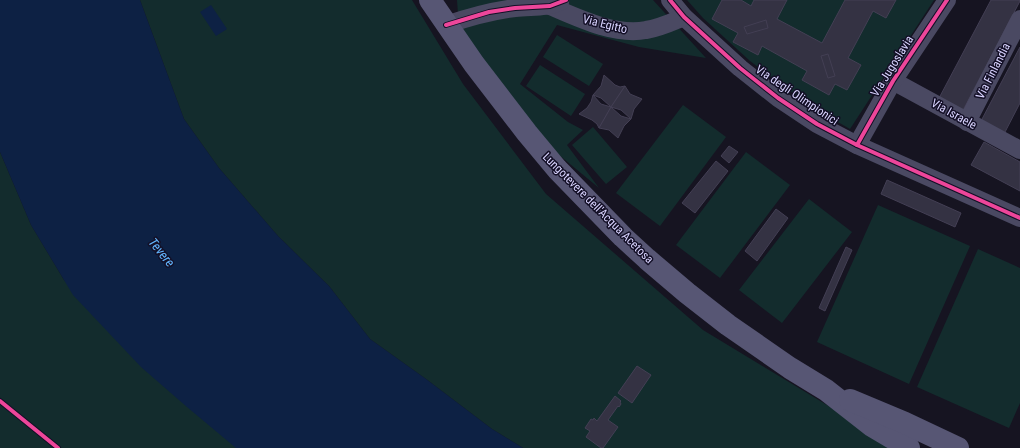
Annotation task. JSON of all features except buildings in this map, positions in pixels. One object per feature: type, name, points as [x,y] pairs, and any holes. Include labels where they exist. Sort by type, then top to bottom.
[{"type":"main road","name":"Lungotevere dell'Acqua Acetosa","points":[[430,0],[446,25],[503,103],[557,169],[623,237],[687,293],[728,325],[783,363],[826,390],[872,426],[909,448]]},
{"type":"main road","name":"Lungotevere dell'Acqua Acetosa","points":[[826,390],[912,426],[958,448]]},
{"type":"street","name":"Via degli Olimpionici","points":[[670,0],[684,17],[740,68],[764,88],[817,124],[857,144],[1020,218]]},
{"type":"street","name":"Via Jugoslavia","points":[[857,144],[893,80],[947,0]]},
{"type":"street","name":"Via Egitto","points":[[446,25],[489,12],[558,3],[600,26],[635,31],[645,31],[684,17]]},
{"type":"street","name":"Via Finlandia","points":[[967,122],[1020,19]]},
{"type":"street","name":"Via Israele","points":[[893,80],[967,122],[1018,145]]},
{"type":"green space","points":[[140,0],[412,0],[463,84],[546,194],[703,330],[898,448],[523,448],[492,429],[370,339],[329,286],[278,236],[219,168],[184,119]]},
{"type":"green space","points":[[457,0],[653,0],[706,58],[639,47],[557,25],[520,84],[568,122],[583,130],[567,145],[599,188],[553,150],[459,29]]},
{"type":"green space","points":[[687,0],[934,0],[850,129],[810,106],[750,61],[703,18]]},
{"type":"green space","points":[[557,35],[603,64],[589,86],[543,57]]},
{"type":"green space","points":[[540,65],[585,94],[571,116],[526,86]]},
{"type":"green space","points":[[683,105],[726,137],[660,226],[616,193]]},
{"type":"green space","points":[[593,127],[627,167],[606,184],[572,145]]},
{"type":"green space","points":[[0,152],[31,225],[64,280],[243,448],[0,448]]},
{"type":"green space","points":[[746,152],[790,185],[720,278],[676,245]]},
{"type":"green space","points":[[809,199],[852,232],[782,323],[739,290]]},
{"type":"green space","points":[[878,205],[970,246],[909,384],[817,342]]},
{"type":"green space","points":[[978,249],[1020,268],[1020,403],[1009,428],[917,387]]},
{"type":"water","name":"Tevere","points":[[0,0],[140,0],[184,119],[219,168],[278,236],[329,286],[370,339],[492,429],[523,448],[236,448],[187,407],[141,367],[73,295],[31,225],[0,152]]},
{"type":"water","points":[[211,5],[227,29],[216,36],[200,12]]},
{"type":"cycle path","points":[[446,25],[489,12],[515,8],[550,6],[566,0]]},
{"type":"cycle path","points":[[670,0],[684,17],[740,68],[778,98],[817,124],[857,145],[1020,218]]},
{"type":"cycle path","points":[[857,145],[893,81],[947,0]]},
{"type":"cycle path","points":[[0,401],[58,448]]}]
